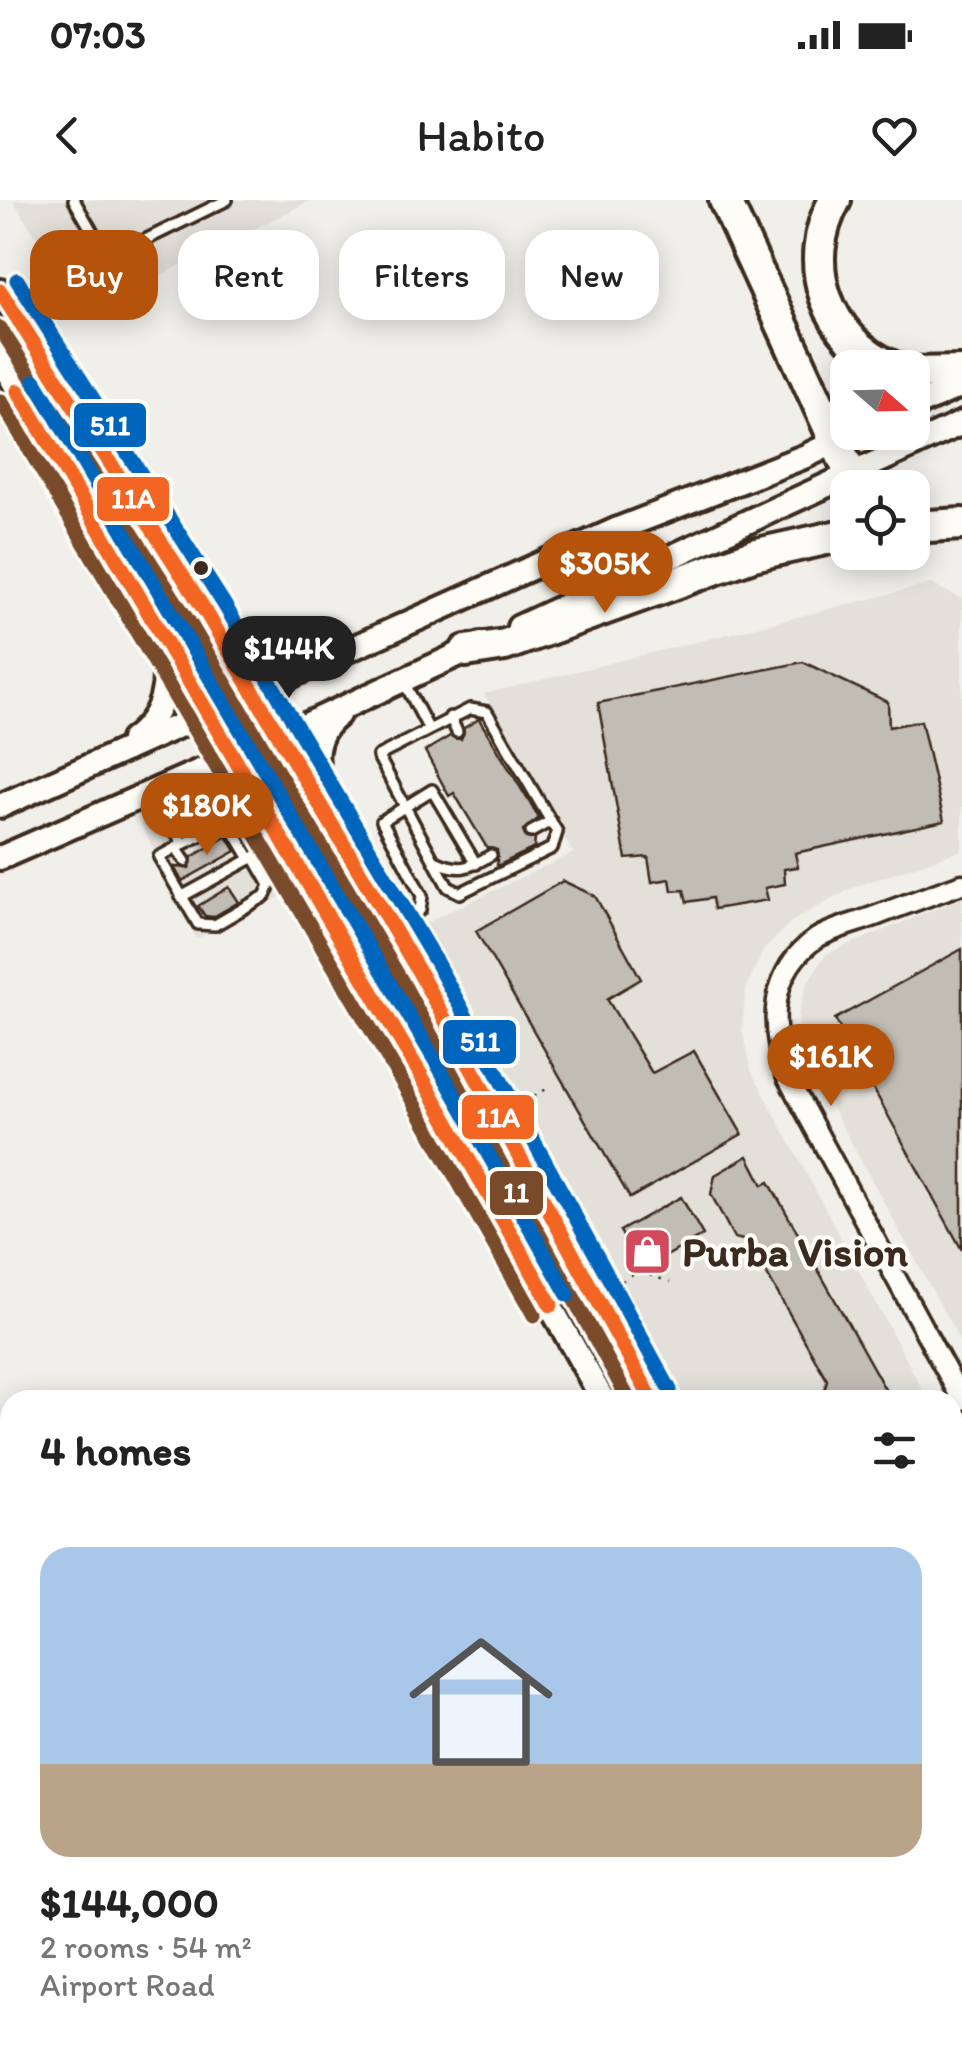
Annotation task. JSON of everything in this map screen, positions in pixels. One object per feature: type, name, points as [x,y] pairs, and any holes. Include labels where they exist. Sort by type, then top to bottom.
[{"type":"highway","points":[[725,200],[830,406]]},
{"type":"highway","points":[[835,200],[819,240],[819,274],[826,301],[851,340],[864,350]]},
{"type":"highway","points":[[930,373],[962,372]]},
{"type":"highway","points":[[930,526],[962,524]]},
{"type":"highway","points":[[466,651],[505,645],[753,556],[830,538]]},
{"type":"main road","points":[[0,291],[8,321],[42,353],[207,614],[393,928],[647,1390]]},
{"type":"main road","points":[[0,359],[492,1199],[597,1390]]},
{"type":"main road","points":[[930,399],[962,385]]},
{"type":"main road","points":[[857,470],[962,423]]},
{"type":"main road","points":[[0,806],[618,528],[830,443]]},
{"type":"main road","points":[[0,858],[366,698],[830,482]]},
{"type":"main road","points":[[207,614],[236,642],[277,658],[310,654],[376,624],[402,625]]},
{"type":"main road","points":[[106,758],[145,730],[157,713],[166,689],[167,671],[157,627]]},
{"type":"main road","points":[[338,835],[338,813],[319,779],[316,752],[327,724],[366,698]]},
{"type":"main road","points":[[120,807],[147,808],[191,789],[217,790],[242,799],[279,834]]},
{"type":"street","points":[[957,1390],[787,1076],[777,1050],[774,1017],[782,984],[796,957],[820,937],[962,884]]},
{"type":"lane","points":[[74,200],[91,230]]},
{"type":"lane","points":[[158,233],[227,200]]},
{"type":"lane","points":[[8,321],[30,300]]},
{"type":"lane","points":[[403,680],[428,728]]},
{"type":"lane","points":[[470,709],[488,712],[558,832],[552,848],[460,894],[448,888],[378,756],[450,717],[470,709]]},
{"type":"lane","points":[[450,717],[457,732]]},
{"type":"lane","points":[[393,928],[420,910],[422,896],[382,821],[432,790],[476,864]]},
{"type":"lane","points":[[158,803],[185,861]]},
{"type":"lane","points":[[532,832],[551,821]]},
{"type":"lane","points":[[222,825],[233,830],[267,878],[269,891],[215,925],[198,924],[158,857],[194,838],[222,825]]},
{"type":"lane","points":[[209,831],[216,843]]},
{"type":"lane","points":[[181,897],[252,858],[279,834]]},
{"type":"lane","points":[[194,838],[202,851]]},
{"type":"lane","points":[[435,861],[465,870],[490,855]]},
{"type":"lane","points":[[226,856],[234,868]]},
{"type":"lane","points":[[211,865],[218,876]]},
{"type":"lane","points":[[194,874],[202,885]]},
{"type":"path","points":[[510,1111],[550,1088]]},
{"type":"path","points":[[612,1288],[637,1272],[670,1282]]},
{"type":"shaded area","points":[[13,200],[312,200],[252,230],[178,230],[178,267],[158,277],[158,230],[31,230]]},
{"type":"shaded area","points":[[931,584],[962,599],[962,850],[854,887],[792,921],[763,951],[746,988],[742,1029],[751,1070],[923,1390],[666,1390],[613,1284],[554,1192],[417,927],[573,853],[484,694]]},
{"type":"shaded area","points":[[211,803],[226,806],[242,818],[288,893],[196,939],[141,823],[175,807]]},
{"type":"shaded area","points":[[962,898],[962,1345],[801,1051],[798,1016],[807,983],[826,954]]},
{"type":"building","points":[[803,662],[888,702],[889,727],[921,721],[944,821],[795,853],[798,867],[784,869],[785,884],[765,888],[768,900],[714,909],[712,898],[687,902],[684,890],[672,891],[670,879],[652,882],[648,857],[626,859],[598,703]]},
{"type":"building","points":[[479,719],[539,818],[523,831],[526,838],[535,839],[534,848],[497,866],[497,850],[487,848],[454,793],[449,796],[425,751],[450,736],[461,739],[464,728]]},
{"type":"building","points":[[227,836],[236,851],[182,881],[174,867],[189,868],[192,857]]},
{"type":"building","points":[[563,881],[595,896],[641,979],[607,999],[652,1073],[694,1051],[742,1134],[630,1198],[476,931]]},
{"type":"building","points":[[229,887],[239,902],[213,917],[205,916],[198,906]]},
{"type":"building","points":[[962,949],[962,1250],[835,1019]]},
{"type":"building","points":[[748,1156],[763,1185],[769,1182],[885,1390],[824,1390],[827,1380],[748,1241],[734,1238],[711,1194],[715,1175]]},
{"type":"building","points":[[681,1197],[703,1235],[642,1270],[620,1231]]},
{"type":"transit line","name":"511","points":[[17,280],[224,604],[436,962],[670,1390]]},
{"type":"transit line","name":"11A","points":[[0,291],[207,614],[419,972],[647,1390]]},
{"type":"transit line","name":"11","points":[[0,328],[190,624],[402,982],[624,1390]]},
{"type":"transit line","name":"511","points":[[35,381],[439,1067],[568,1295]]},
{"type":"transit line","name":"11A","points":[[18,391],[422,1077],[551,1305]]},
{"type":"transit line","name":"11","points":[[1,401],[405,1087],[534,1315]]},
{"type":"place","name":"Purba Vision","points":[[647,1251]]}]
